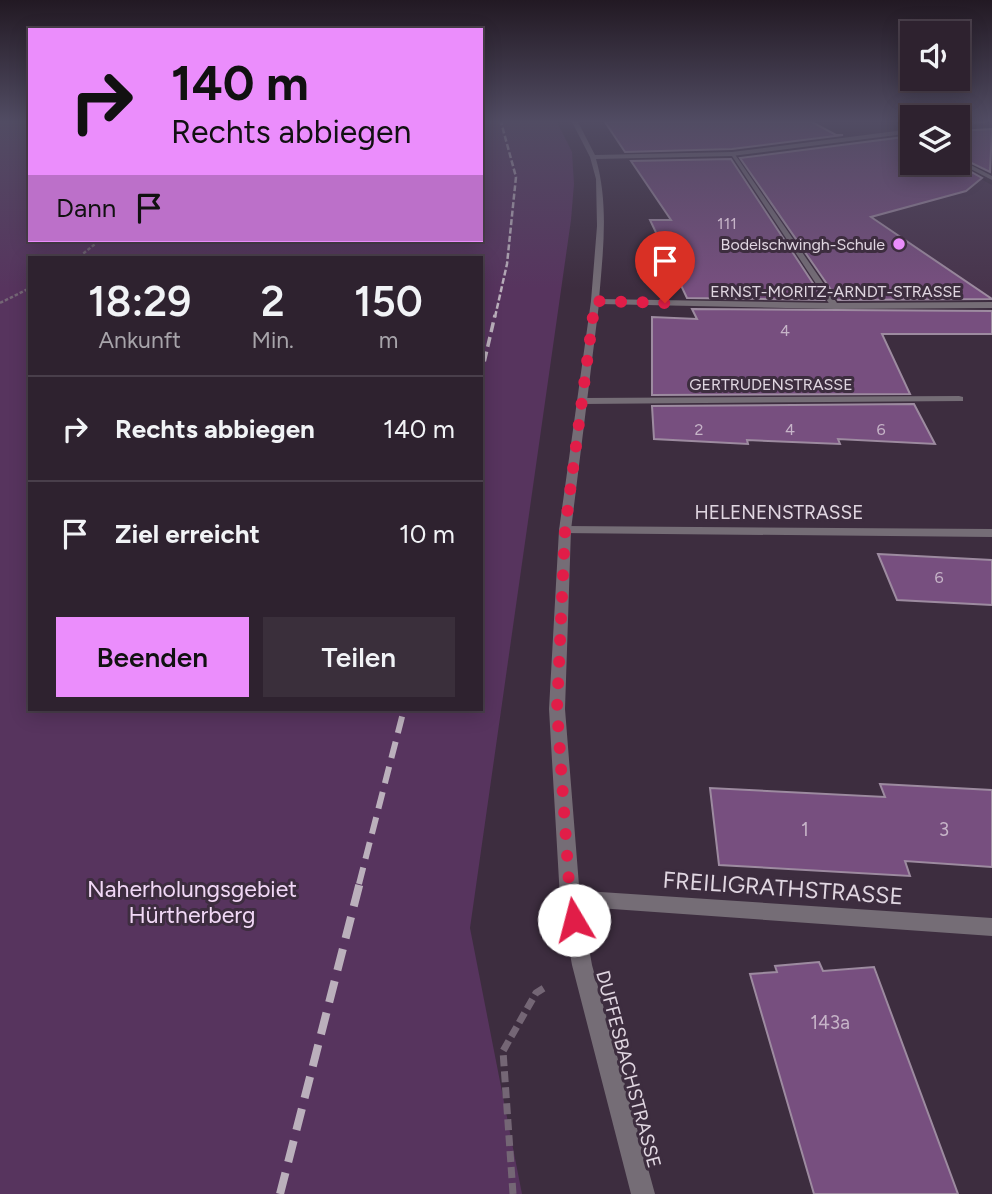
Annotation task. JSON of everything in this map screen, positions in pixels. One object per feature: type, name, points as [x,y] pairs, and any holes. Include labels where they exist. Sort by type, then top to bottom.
[{"type":"street","name":"DUFFESBACHSTRASSE","points":[[599,178],[601,226],[595,301],[565,530],[557,709],[570,898],[582,965],[643,1194]]},
{"type":"street","points":[[748,178],[835,306]]},
{"type":"street","name":"ERNST-MORITZ-ARNDT-STRASSE","points":[[595,301],[835,306],[992,305]]},
{"type":"street","name":"GERTRUDENSTRASSE","points":[[582,401],[959,399]]},
{"type":"street","name":"HELENENSTRASSE","points":[[565,530],[992,533]]},
{"type":"street","name":"FREILIGRATHSTRASSE","points":[[570,898],[992,928]]},
{"type":"path","points":[[80,256],[98,242]]},
{"type":"path","points":[[0,303],[28,289]]},
{"type":"path","points":[[513,1194],[503,1051],[536,993],[582,965]]},
{"type":"shaded area","name":"Bodelschwingh-Schule","points":[[826,178],[978,178],[992,185],[992,300],[845,301],[766,188]]},
{"type":"green space","name":"Naherholungsgebiet Hürtherberg","points":[[0,178],[28,178],[28,242],[483,242],[483,178],[574,178],[571,220],[470,928],[522,1194],[0,1194]]},
{"type":"building","points":[[642,178],[743,178],[824,300],[687,298],[650,220],[671,220]]},
{"type":"building","points":[[754,178],[981,178],[966,191],[871,217],[992,299],[838,300]]},
{"type":"building","points":[[692,309],[992,311],[992,334],[882,334],[910,394],[652,395],[652,317],[697,319]]},
{"type":"building","points":[[914,404],[935,444],[838,439],[840,444],[747,440],[748,444],[654,439],[652,406]]},
{"type":"building","points":[[878,554],[992,560],[992,605],[897,600]]},
{"type":"building","points":[[880,784],[992,790],[992,867],[905,861],[910,876],[719,865],[710,788],[885,797]]},
{"type":"building","points":[[819,962],[823,971],[874,967],[958,1194],[814,1194],[750,974],[777,972],[775,966]]},
{"type":"railway","points":[[495,317],[507,264],[516,178]]},
{"type":"railway","points":[[483,367],[495,315]]},
{"type":"railway","points":[[359,884],[403,711]]},
{"type":"railway","points":[[280,1194],[360,882]]},
{"type":"place","name":"Bodelschwingh-Schule","points":[[899,244]]},
{"type":"route","points":[[574,920],[570,898],[557,709],[565,530],[595,301],[665,303]]}]
